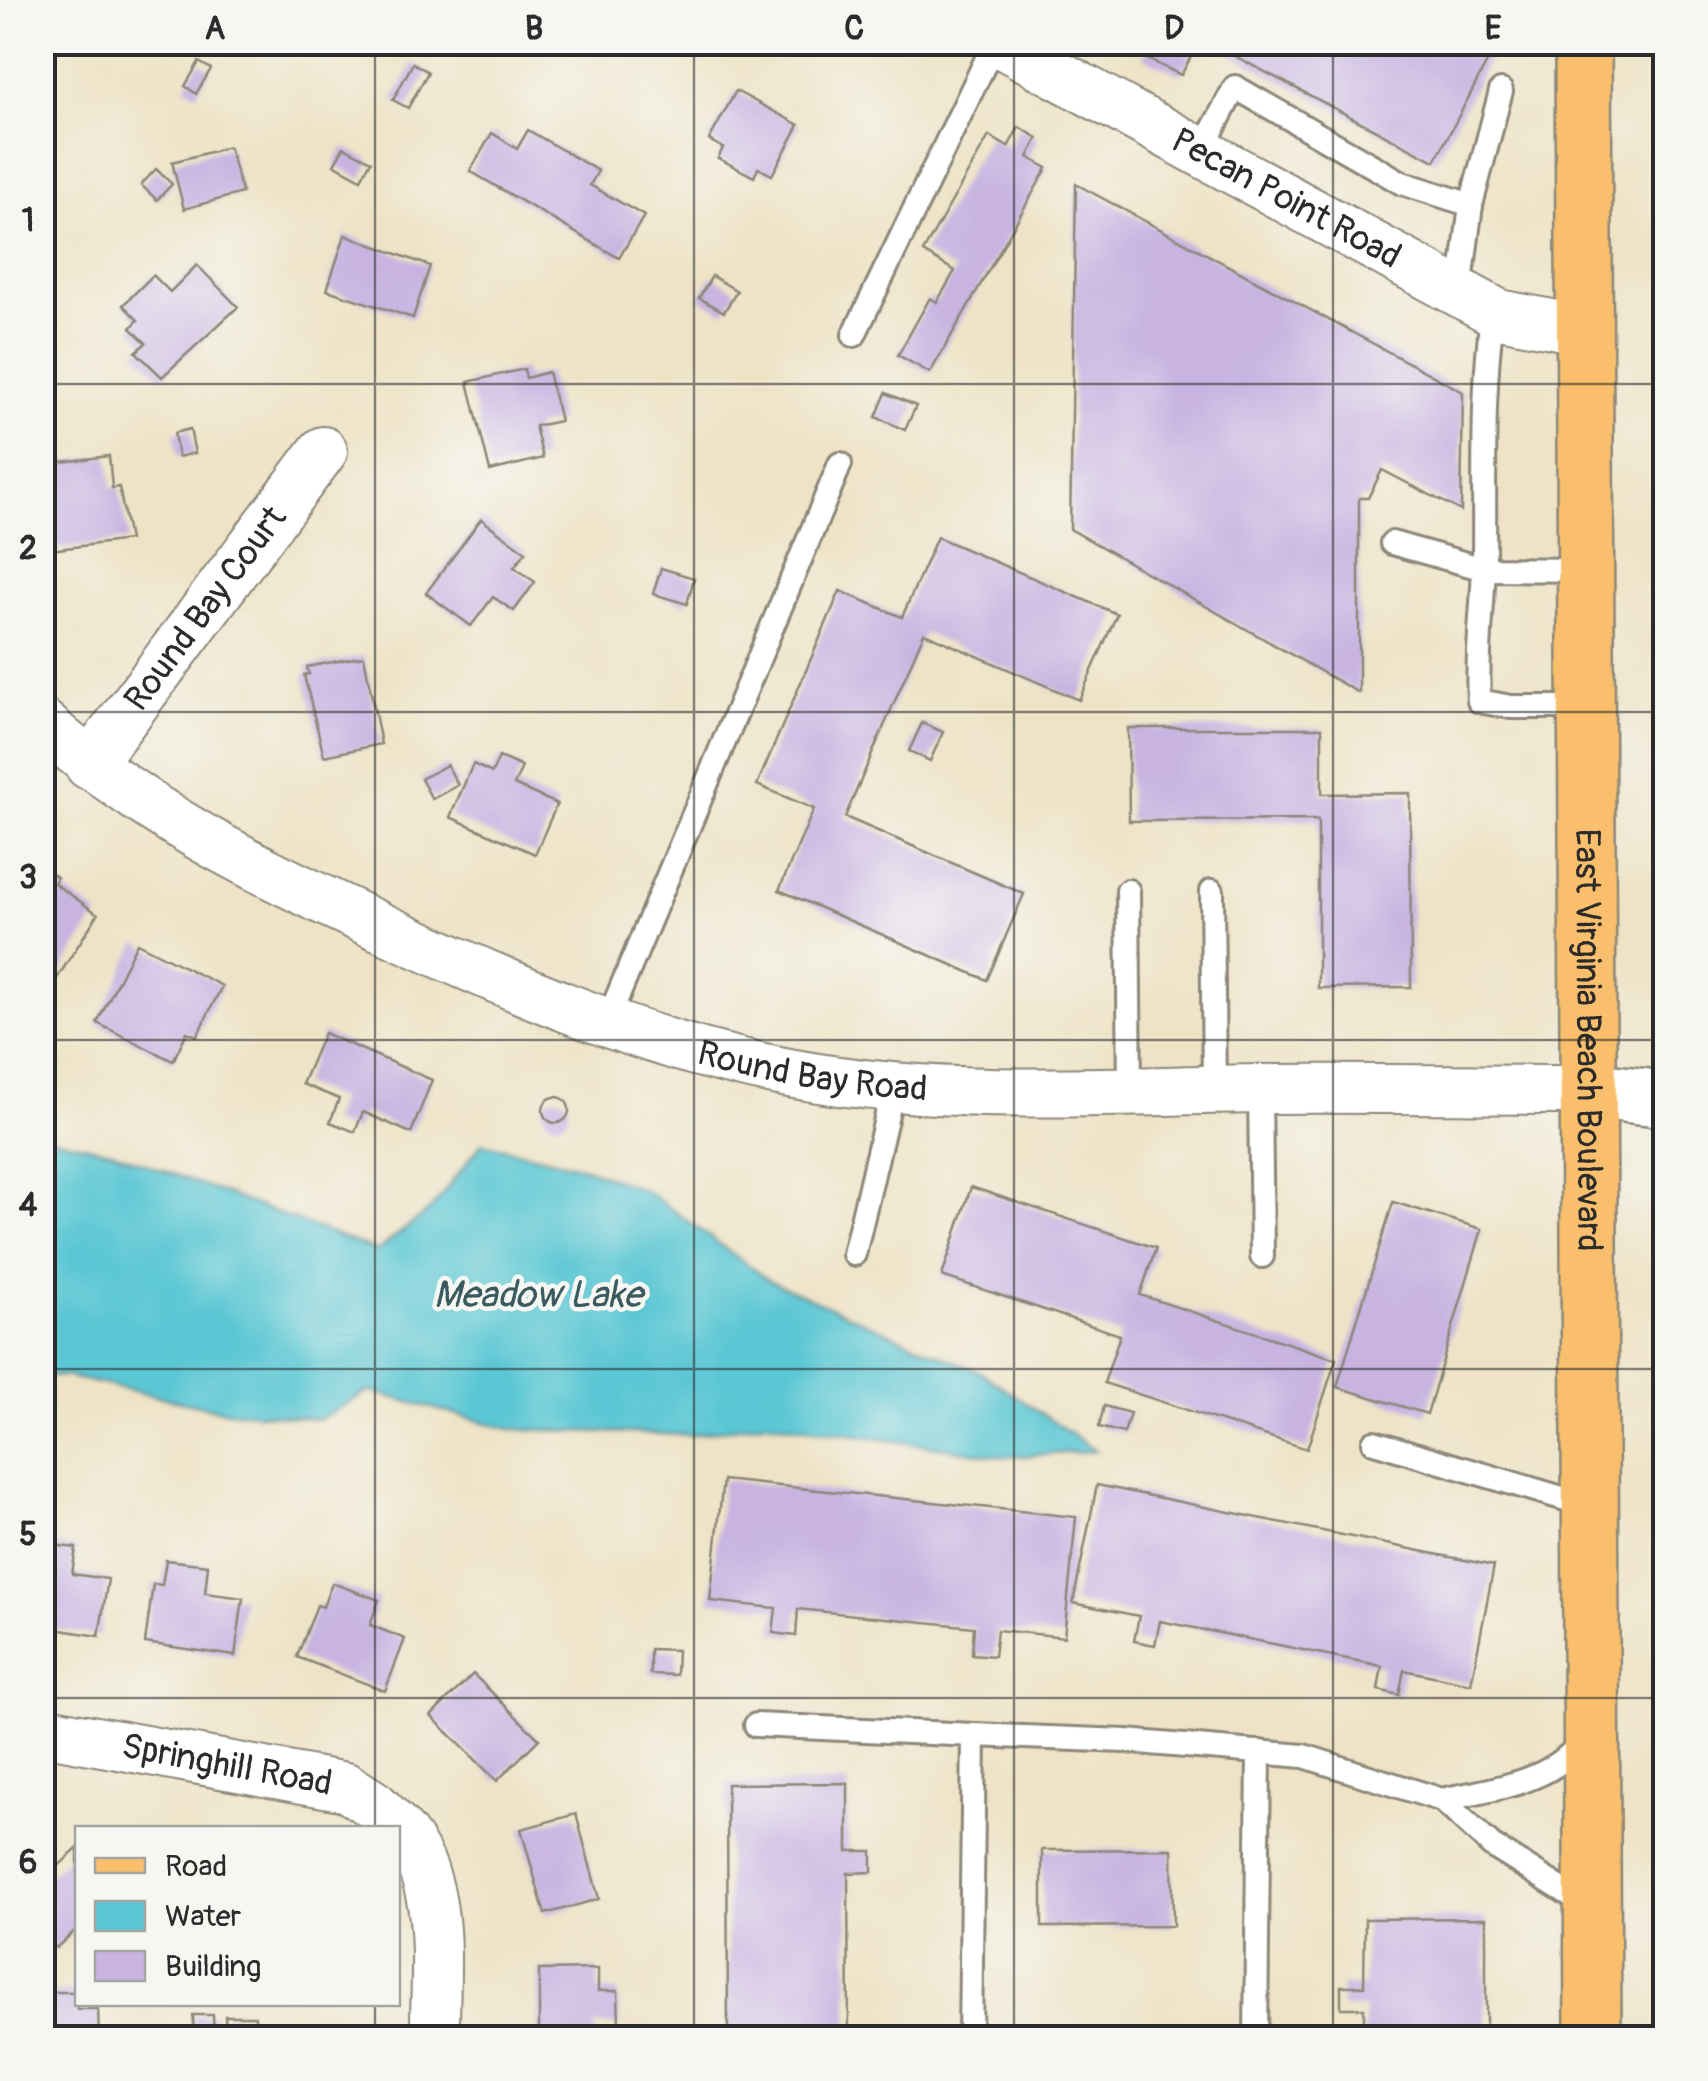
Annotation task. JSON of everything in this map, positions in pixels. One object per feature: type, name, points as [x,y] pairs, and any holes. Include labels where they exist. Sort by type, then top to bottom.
[{"type":"main road","name":"East Virginia Beach Boulevard","points":[[1583,42],[1593,2038]]},
{"type":"street","name":"Pecan Point Road","points":[[997,42],[1477,301],[1524,321],[1584,330]]},
{"type":"street","name":"Round Bay Court","points":[[89,765],[324,452]]},
{"type":"street","name":"Round Bay Road","points":[[42,722],[89,765],[172,824],[257,870],[462,964],[607,1022],[654,1040],[772,1070],[894,1085],[1130,1092],[1588,1090],[1666,1099]]},
{"type":"street","name":"Springhill Road","points":[[42,1731],[346,1787],[374,1805],[394,1826]]},
{"type":"street","name":"Springhill Road","points":[[400,1834],[423,1870],[433,1910],[435,2038]]},
{"type":"lane","points":[[854,336],[997,42]]},
{"type":"lane","points":[[1201,152],[1235,87],[1402,183],[1471,205]]},
{"type":"lane","points":[[1501,91],[1471,205],[1485,368],[1484,569],[1476,647],[1480,701],[1511,707],[1586,707]]},
{"type":"lane","points":[[607,1022],[840,464]]},
{"type":"lane","points":[[1392,543],[1484,569],[1586,570]]},
{"type":"lane","points":[[1212,890],[1262,1256]]},
{"type":"lane","points":[[1128,891],[1130,1092]]},
{"type":"lane","points":[[854,1254],[894,1085]]},
{"type":"lane","points":[[1374,1442],[1589,1506]]},
{"type":"lane","points":[[756,1725],[1304,1756],[1442,1800],[1492,1846],[1594,1908]]},
{"type":"lane","points":[[1442,1800],[1539,1778],[1575,1751],[1591,1729]]},
{"type":"lane","points":[[970,2038],[974,1735]]},
{"type":"lane","points":[[1256,2038],[1259,1752]]},
{"type":"water","name":"Meadow Lake","points":[[43,1136],[111,1151],[377,1251],[431,1209],[482,1143],[580,1166],[648,1192],[768,1280],[982,1373],[1096,1451],[1006,1457],[767,1422],[691,1435],[510,1429],[369,1391],[320,1419],[221,1410],[65,1376],[43,1377]]},
{"type":"building","points":[[1150,42],[1199,42],[1181,75],[1143,57]]},
{"type":"building","points":[[1208,42],[1477,42],[1493,51],[1435,161]]},
{"type":"building","points":[[199,62],[211,69],[196,94],[185,86]]},
{"type":"building","points":[[413,63],[428,72],[408,108],[393,100]]},
{"type":"building","points":[[736,91],[799,125],[772,175],[758,168],[754,177],[718,158],[723,148],[709,140]]},
{"type":"building","points":[[1019,127],[1038,138],[1028,157],[1047,168],[930,373],[898,355],[930,298],[937,302],[955,271],[923,252],[989,136],[1008,147]]},
{"type":"building","points":[[528,130],[598,171],[590,185],[644,216],[619,258],[470,171],[492,133],[517,149]]},
{"type":"building","points":[[229,147],[242,193],[184,209],[172,162]]},
{"type":"building","points":[[344,147],[371,161],[361,179],[334,164]]},
{"type":"building","points":[[156,169],[172,184],[157,200],[141,185]]},
{"type":"building","points":[[1076,184],[1463,392],[1461,511],[1382,470],[1368,498],[1359,498],[1359,693],[1070,529]]},
{"type":"building","points":[[345,235],[430,266],[413,318],[327,290]]},
{"type":"building","points":[[197,265],[238,307],[162,377],[136,352],[146,343],[131,328],[138,320],[123,305],[153,275],[170,292]]},
{"type":"building","points":[[712,276],[737,291],[724,312],[699,298]]},
{"type":"building","points":[[524,369],[526,378],[548,372],[560,421],[535,426],[543,458],[490,471],[468,382]]},
{"type":"building","points":[[886,393],[916,406],[905,430],[876,417]]},
{"type":"building","points":[[190,429],[195,453],[178,457],[174,433]]},
{"type":"building","points":[[109,456],[112,488],[119,487],[129,540],[42,551],[42,494],[49,493],[45,464]]},
{"type":"building","points":[[481,519],[526,552],[514,567],[535,582],[514,611],[493,597],[471,626],[426,593]]},
{"type":"building","points":[[937,537],[1117,614],[1079,700],[924,633],[845,817],[1024,894],[987,980],[779,890],[814,809],[757,785],[840,591],[902,617]]},
{"type":"building","points":[[661,568],[694,578],[687,604],[653,594]]},
{"type":"building","points":[[364,656],[381,744],[324,756],[304,675],[309,674],[307,667]]},
{"type":"building","points":[[922,723],[943,732],[930,761],[909,751]]},
{"type":"building","points":[[1128,728],[1322,728],[1322,794],[1410,793],[1411,987],[1318,988],[1318,820],[1129,821]]},
{"type":"building","points":[[499,757],[522,767],[514,785],[557,804],[535,854],[450,817],[473,764],[492,773]]},
{"type":"building","points":[[447,765],[458,785],[432,799],[421,779]]},
{"type":"building","points":[[45,868],[57,877],[54,883],[98,914],[49,991],[42,987]]},
{"type":"building","points":[[137,943],[222,986],[197,1036],[187,1032],[173,1061],[97,1023]]},
{"type":"building","points":[[324,1033],[432,1080],[411,1133],[363,1112],[355,1132],[330,1122],[339,1099],[302,1084]]},
{"type":"building","points":[[556,1097],[565,1101],[569,1110],[565,1119],[556,1123],[547,1119],[543,1110],[547,1101]]},
{"type":"building","points":[[971,1187],[1156,1248],[1140,1295],[1336,1359],[1307,1449],[1104,1383],[1120,1335],[942,1276]]},
{"type":"building","points":[[1393,1202],[1482,1229],[1427,1414],[1337,1387]]},
{"type":"building","points":[[1104,1406],[1130,1413],[1124,1433],[1099,1427]]},
{"type":"building","points":[[723,1480],[1076,1517],[1064,1637],[997,1630],[994,1656],[972,1654],[974,1627],[798,1609],[796,1636],[773,1633],[776,1608],[710,1601]]},
{"type":"building","points":[[1097,1485],[1494,1566],[1471,1684],[1404,1670],[1399,1695],[1378,1690],[1382,1666],[1160,1621],[1155,1645],[1134,1641],[1139,1616],[1073,1603]]},
{"type":"building","points":[[45,1544],[76,1548],[72,1574],[108,1579],[99,1636],[42,1627]]},
{"type":"building","points":[[166,1560],[208,1565],[205,1593],[243,1598],[235,1656],[145,1643],[153,1584],[162,1585]]},
{"type":"building","points":[[332,1583],[379,1600],[370,1625],[405,1639],[385,1691],[297,1657],[317,1605],[323,1607]]},
{"type":"building","points":[[650,1649],[677,1650],[676,1675],[650,1674]]},
{"type":"building","points":[[473,1674],[539,1739],[497,1781],[431,1716]]},
{"type":"building","points":[[848,1783],[848,1851],[872,1851],[872,1872],[848,1873],[849,2038],[728,2038],[727,1784]]},
{"type":"building","points":[[576,1814],[599,1899],[545,1914],[521,1829]]},
{"type":"building","points":[[1172,1849],[1173,1926],[1042,1927],[1042,1850]]},
{"type":"building","points":[[75,1851],[75,1931],[56,1948],[42,1933],[42,1881]]},
{"type":"building","points":[[1486,1918],[1486,2038],[1364,2038],[1364,2008],[1341,2008],[1341,1986],[1364,1986],[1365,1919]]},
{"type":"building","points":[[598,1969],[598,1991],[618,1991],[619,2025],[595,2025],[595,2038],[539,2038],[539,1970]]},
{"type":"building","points":[[42,1992],[75,1992],[77,2009],[98,2009],[99,2038],[42,2038]]},
{"type":"building","points":[[193,2015],[213,2015],[214,2038],[194,2038]]},
{"type":"building","points":[[225,2016],[255,2016],[255,2038],[226,2038]]}]
